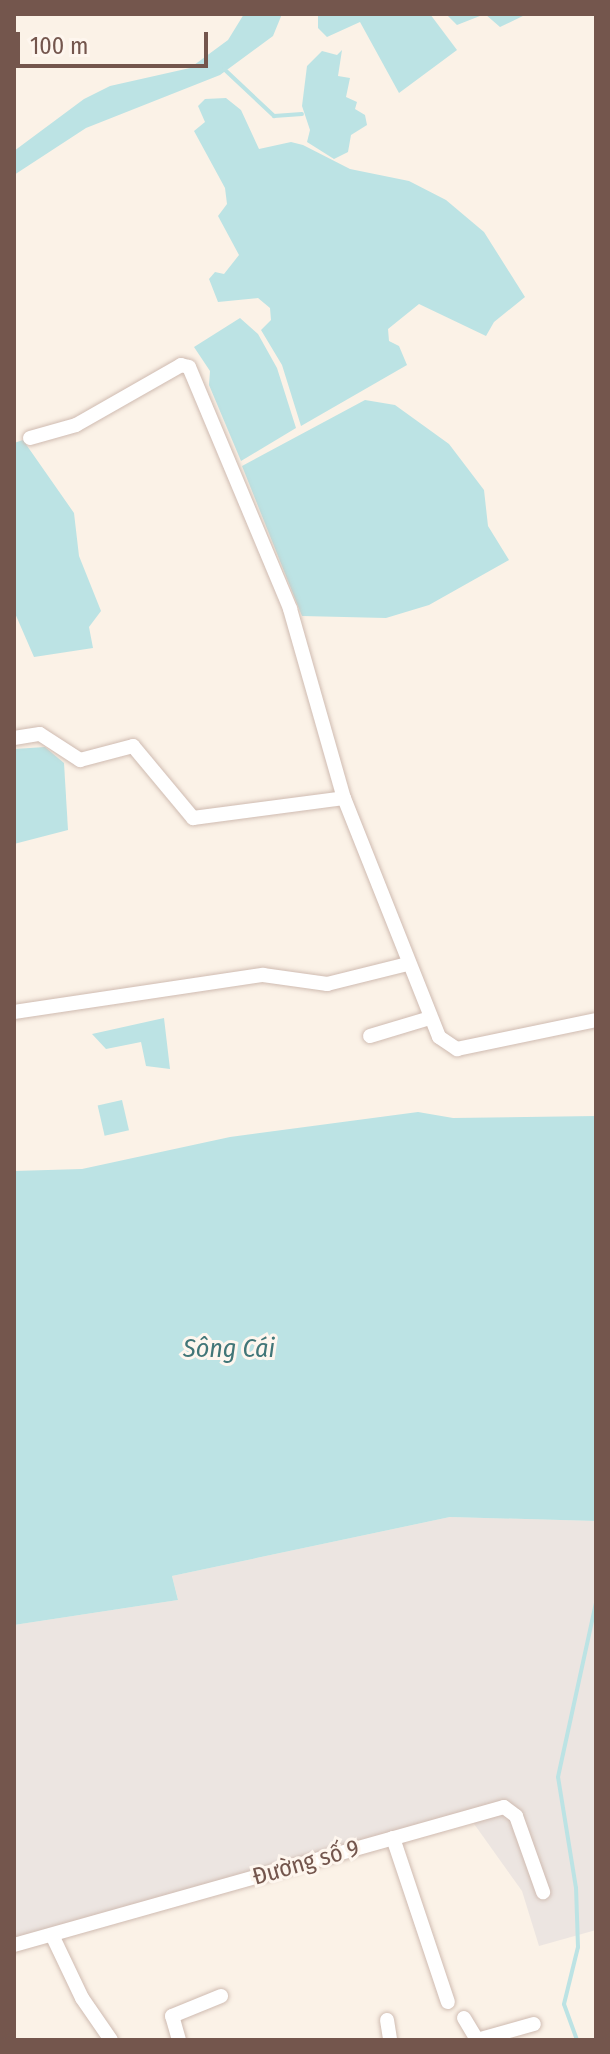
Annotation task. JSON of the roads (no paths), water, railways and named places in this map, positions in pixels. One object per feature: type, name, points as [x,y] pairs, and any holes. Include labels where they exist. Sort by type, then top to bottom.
[{"type":"street","points":[[30,438],[76,425],[181,365],[189,367],[290,609],[344,798],[408,964],[443,1042],[457,1049],[596,1020]]},
{"type":"street","points":[[14,738],[40,734],[80,760],[133,746],[193,818],[344,798]]},
{"type":"street","points":[[14,1012],[263,975],[327,984],[408,964]]},
{"type":"street","points":[[370,1036],[430,1018]]},
{"type":"street","name":"Đường số 9","points":[[14,1945],[393,1838],[511,1809],[543,1892]]},
{"type":"street","points":[[393,1838],[448,2002]]},
{"type":"street","points":[[52,1935],[82,1998],[111,2040]]},
{"type":"street","points":[[179,2040],[172,2016],[221,1996]]},
{"type":"street","points":[[464,2018],[477,2040],[534,2024]]},
{"type":"street","points":[[387,2020],[390,2040]]},
{"type":"water","points":[[244,14],[282,14],[273,36],[220,75],[86,128],[14,175],[14,151],[84,99],[110,86],[190,68],[228,40]]},
{"type":"water","points":[[318,14],[430,14],[457,50],[399,93],[360,22],[327,37],[318,28]]},
{"type":"water","points":[[446,14],[485,14],[457,25]]},
{"type":"water","points":[[485,14],[527,14],[500,27]]},
{"type":"water","points":[[342,50],[338,76],[350,78],[346,97],[357,102],[355,109],[365,115],[367,125],[351,135],[348,152],[334,159],[307,142],[310,130],[302,106],[307,66],[322,51],[337,55]]},
{"type":"water","points":[[226,98],[241,110],[259,149],[291,142],[303,145],[350,169],[409,181],[446,200],[484,232],[525,297],[494,322],[486,336],[419,304],[388,329],[389,341],[399,346],[407,365],[301,426],[282,365],[261,330],[271,320],[270,308],[258,298],[218,302],[209,279],[215,272],[224,274],[239,255],[218,216],[227,204],[225,188],[194,131],[205,122],[198,106],[205,99]]},
{"type":"water","points":[[240,318],[258,334],[277,368],[296,428],[241,461],[209,385],[210,371],[194,347]]},
{"type":"water","points":[[365,400],[395,405],[449,444],[484,490],[488,526],[509,560],[429,605],[386,618],[302,616],[242,466]]},
{"type":"water","points":[[23,440],[74,513],[79,556],[101,611],[89,627],[93,648],[34,657],[14,611],[14,443]]},
{"type":"water","points":[[45,747],[64,763],[68,830],[14,844],[14,749]]},
{"type":"water","points":[[164,1018],[170,1069],[146,1066],[141,1042],[106,1049],[92,1034]]},
{"type":"water","points":[[122,1100],[129,1130],[105,1136],[98,1106]]},
{"type":"water","name":"Sông Cái","points":[[418,1112],[453,1118],[596,1116],[596,1521],[450,1517],[172,1576],[178,1600],[14,1625],[14,1171],[82,1169],[230,1137]]},
{"type":"waterway","points":[[224,69],[274,116],[302,114]]},
{"type":"waterway","points":[[577,2040],[564,2004],[578,1947],[576,1888],[558,1777],[596,1602]]}]
